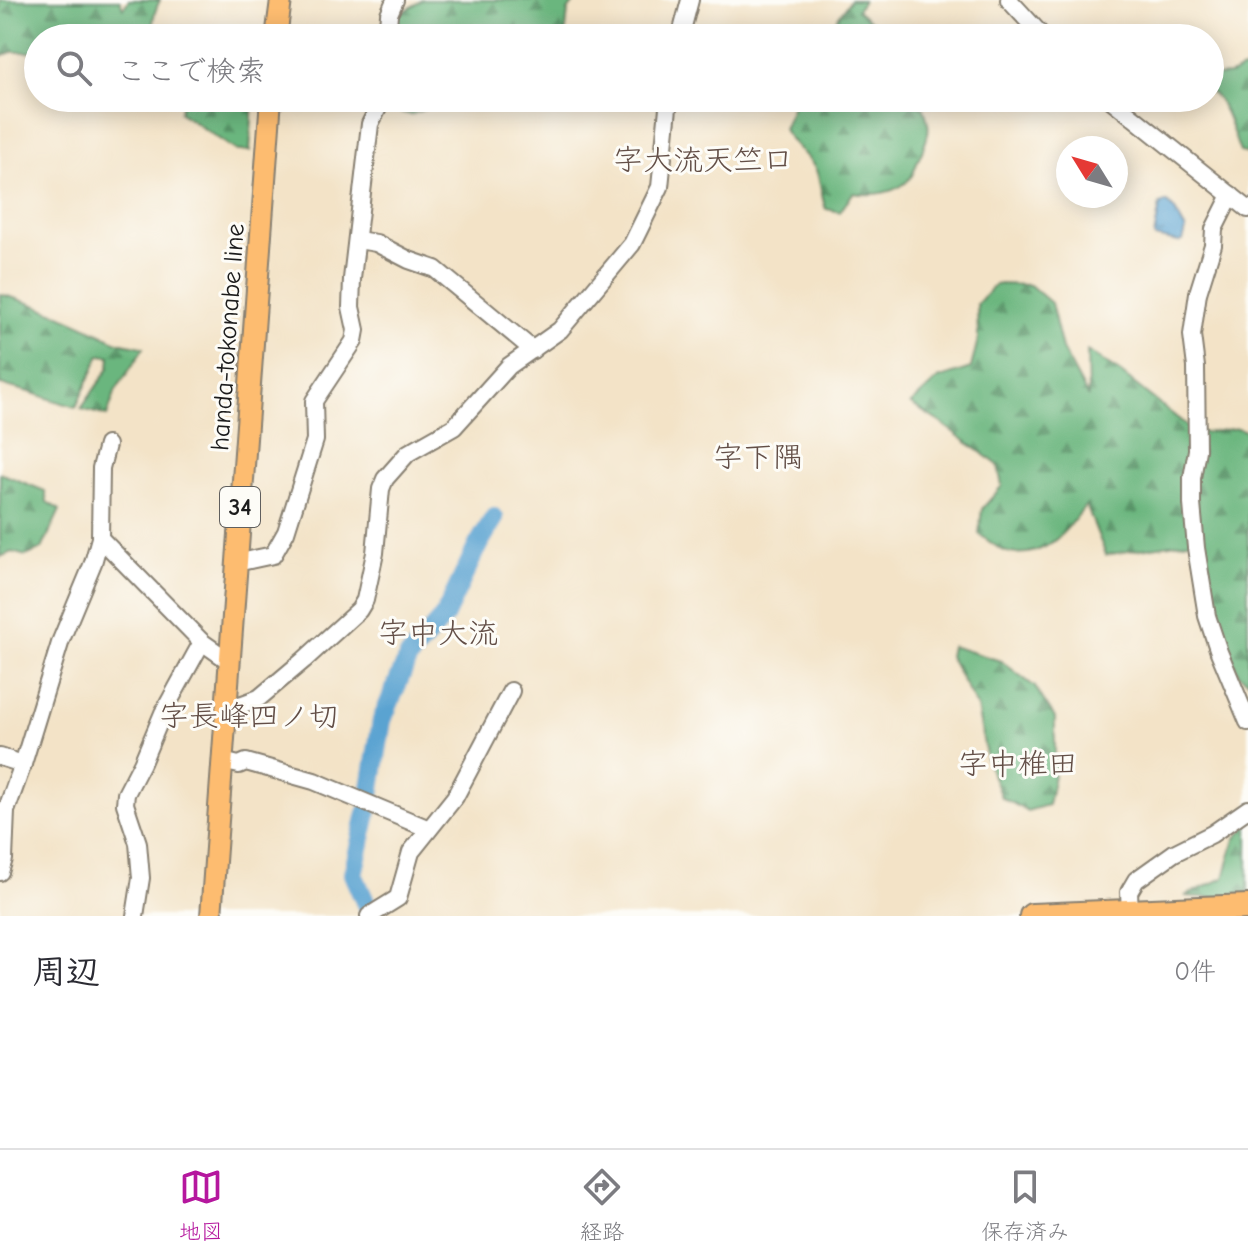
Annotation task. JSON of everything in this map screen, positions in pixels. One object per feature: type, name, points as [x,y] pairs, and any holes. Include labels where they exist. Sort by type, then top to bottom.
[{"type":"highway","points":[[1032,916],[1248,907]]},
{"type":"main road","points":[[278,24],[281,0]]},
{"type":"main road","name":"handa-tokonabe line","points":[[211,916],[270,112]]},
{"type":"street","points":[[388,24],[395,0]]},
{"type":"street","points":[[684,24],[690,0]]},
{"type":"street","points":[[1009,0],[1031,24]]},
{"type":"street","points":[[236,563],[273,555],[286,532],[315,440],[314,401],[354,341],[356,330],[351,307],[370,124],[376,112]]},
{"type":"street","points":[[227,704],[240,705],[259,698],[359,610],[365,600],[375,553],[381,489],[392,469],[408,453],[454,427],[500,373],[566,325],[620,259],[641,227],[660,187],[668,112]]},
{"type":"street","points":[[1127,112],[1248,209]]},
{"type":"street","points":[[1231,195],[1214,229],[1213,245],[1198,293],[1192,335],[1196,367],[1197,450],[1192,504],[1207,616],[1228,677],[1248,722]]},
{"type":"street","points":[[358,240],[376,243],[435,269],[533,350]]},
{"type":"street","points":[[0,872],[4,859],[6,811],[61,640],[100,538],[101,468],[107,445]]},
{"type":"street","points":[[100,538],[202,642],[229,661]]},
{"type":"street","points":[[135,916],[141,878],[138,843],[125,804],[126,794],[163,713],[202,642]]},
{"type":"street","points":[[369,916],[398,898],[411,852],[463,784],[511,691]]},
{"type":"street","points":[[0,757],[23,764]]},
{"type":"street","points":[[222,761],[239,765],[246,762],[314,781],[429,829]]},
{"type":"street","points":[[1130,911],[1129,892],[1136,880],[1174,853],[1212,834],[1248,809]]},
{"type":"green space","points":[[0,0],[120,0],[123,8],[129,0],[160,0],[154,24],[24,24],[24,52],[0,56]]},
{"type":"green space","points":[[422,0],[576,0],[568,11],[567,24],[392,24],[392,19]]},
{"type":"green space","points":[[850,0],[863,0],[857,10],[874,24],[834,24]]},
{"type":"green space","points":[[1248,70],[1248,154],[1240,152],[1224,110],[1224,76]]},
{"type":"green space","points":[[179,112],[252,112],[250,151],[237,151]]},
{"type":"green space","points":[[790,112],[925,112],[928,120],[928,136],[906,183],[876,194],[853,193],[840,212],[826,209],[816,170],[783,129]]},
{"type":"green space","points":[[996,284],[1030,285],[1051,303],[1062,349],[1088,397],[1087,351],[1121,373],[1190,428],[1204,433],[1238,428],[1248,432],[1248,681],[1239,675],[1203,585],[1200,539],[1106,555],[1086,505],[1055,540],[1035,551],[1007,552],[979,534],[982,509],[1002,486],[998,465],[911,404],[938,379],[971,368],[978,339],[977,304]]},
{"type":"green space","points":[[0,294],[58,314],[117,342],[144,348],[116,390],[107,416],[81,409],[109,368],[110,356],[100,355],[76,407],[0,385]]},
{"type":"green space","points":[[0,473],[45,491],[47,502],[60,510],[42,549],[26,556],[12,552],[0,557]]},
{"type":"green space","points":[[951,646],[1001,661],[1035,687],[1055,718],[1055,770],[1048,805],[1027,811],[1001,797],[987,761],[977,707],[949,656]]},
{"type":"green space","points":[[1248,825],[1248,900],[1185,896],[1224,878],[1235,839]]},
{"type":"water","points":[[1166,202],[1174,209],[1186,230],[1183,241],[1154,237],[1160,204]]},
{"type":"waterway","points":[[370,794],[382,720],[408,658],[444,617],[494,518]]},
{"type":"waterway","points":[[366,904],[353,874],[367,813]]},
{"type":"district","name":"字大流天竺口","points":[[703,160]]},
{"type":"district","name":"字下隅","points":[[758,457]]},
{"type":"district","name":"字中大流","points":[[438,633]]},
{"type":"district","name":"字長峰四ノ切","points":[[249,716]]},
{"type":"district","name":"字中椎田","points":[[1018,764]]}]
